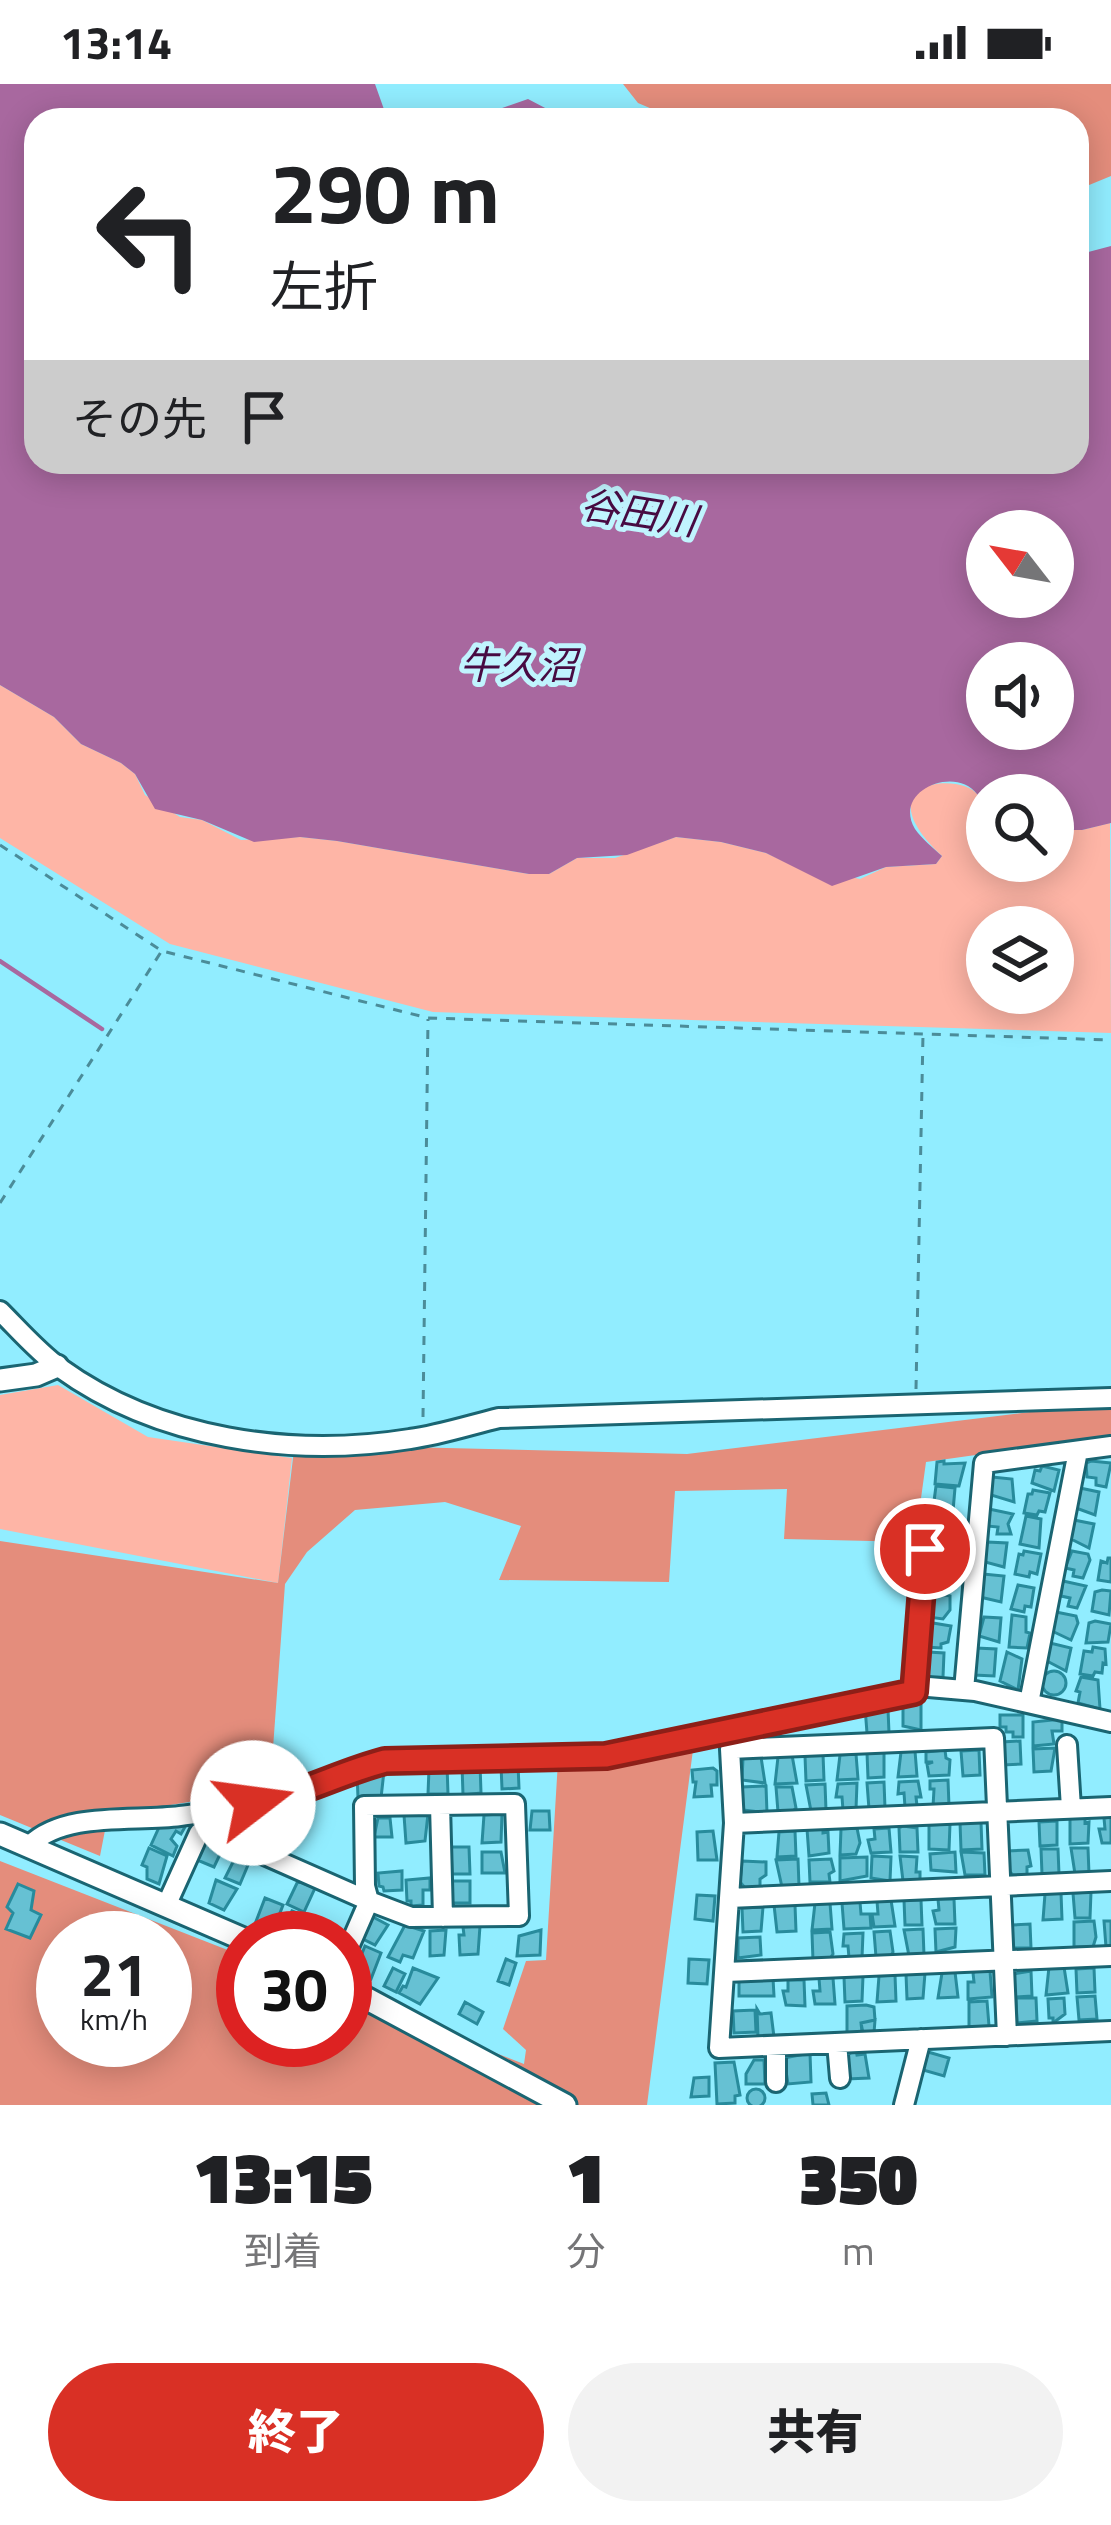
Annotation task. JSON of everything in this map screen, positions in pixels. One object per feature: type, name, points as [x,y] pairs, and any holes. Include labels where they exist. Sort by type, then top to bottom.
[{"type":"street","points":[[0,1311],[57,1366],[113,1401],[154,1418],[251,1442],[406,1440],[499,1418],[1111,1398]]},
{"type":"street","points":[[0,1380],[36,1375],[57,1366]]},
{"type":"street","points":[[964,1690],[983,1463],[1111,1446]]},
{"type":"street","points":[[1029,1703],[1078,1450]]},
{"type":"street","points":[[30,1845],[43,1832],[73,1826],[180,1816],[286,1798],[385,1761],[606,1756],[914,1692],[925,1549]]},
{"type":"street","points":[[917,1686],[964,1690],[1111,1722]]},
{"type":"street","points":[[1006,2036],[994,1738],[730,1749],[734,1823],[719,2048],[776,2046],[920,2039],[1006,2036],[1111,2031]]},
{"type":"street","points":[[1067,1745],[1070,1808]]},
{"type":"street","points":[[166,1906],[199,1832],[208,1830],[370,1901],[411,1918],[519,1916],[515,1804],[364,1806],[365,1886],[370,1901],[365,1911]]},
{"type":"street","points":[[440,1805],[443,1917]]},
{"type":"street","points":[[734,1823],[1111,1807]]},
{"type":"street","points":[[0,1834],[216,1928]]},
{"type":"street","points":[[730,1898],[1111,1881]]},
{"type":"street","points":[[725,1972],[1111,1956]]},
{"type":"street","points":[[372,2001],[565,2105]]},
{"type":"street","points":[[904,2105],[920,2039]]},
{"type":"street","points":[[837,2043],[840,2078]]},
{"type":"street","points":[[776,2046],[776,2081]]},
{"type":"path","points":[[0,844],[162,951],[428,1018],[1111,1040]]},
{"type":"path","points":[[0,1203],[162,951]]},
{"type":"path","points":[[422,1400],[428,1018]]},
{"type":"path","points":[[915,1401],[923,1034]]},
{"type":"shaded area","points":[[623,84],[1111,84],[1111,176],[1089,185],[1089,108],[650,108],[638,103]]},
{"type":"shaded area","points":[[0,685],[54,717],[81,744],[121,763],[135,774],[145,795],[180,817],[202,820],[241,840],[300,837],[337,841],[549,874],[577,858],[615,858],[676,837],[721,842],[860,879],[886,867],[936,864],[942,856],[920,831],[911,811],[913,797],[923,788],[954,784],[966,787],[966,882],[1074,882],[1074,830],[1110,823],[1111,1033],[433,1012],[170,944],[0,838]]},
{"type":"shaded area","points":[[58,1385],[148,1437],[292,1458],[278,1583],[0,1529],[0,1395]]},
{"type":"shaded area","points":[[1111,1402],[1111,1436],[926,1462],[915,1542],[784,1539],[787,1489],[675,1491],[669,1582],[499,1580],[521,1526],[445,1502],[355,1510],[307,1552],[285,1584],[270,1789],[108,1815],[100,1856],[0,1815],[0,1541],[278,1583],[294,1450],[404,1447],[687,1454]]},
{"type":"shaded area","points":[[694,1742],[647,2105],[0,2105],[0,1861],[128,1911],[36,1911],[36,2067],[192,2067],[192,1936],[216,1945],[216,2067],[372,2067],[372,2005],[524,2064],[526,2050],[503,2029],[526,1961],[546,1960],[558,1761]]},
{"type":"water","name":"牛久沼","points":[[0,84],[375,84],[384,108],[24,108],[24,474],[1089,474],[1089,252],[1111,246],[1111,823],[1074,830],[1074,774],[966,774],[966,786],[942,782],[919,793],[912,803],[915,829],[942,856],[936,864],[886,867],[832,886],[766,853],[676,837],[627,855],[577,858],[549,874],[529,874],[337,841],[300,837],[254,842],[202,820],[155,809],[135,774],[81,744],[54,717],[0,685]]},
{"type":"water","points":[[528,99],[545,108],[502,108]]},
{"type":"building","points":[[937,1462],[965,1463],[959,1486],[935,1484]]},
{"type":"building","points":[[1086,1463],[1111,1463],[1106,1487],[1087,1477]]},
{"type":"building","points":[[1042,1466],[1059,1470],[1054,1491],[1032,1483],[1035,1470]]},
{"type":"building","points":[[992,1477],[1012,1479],[1014,1502],[991,1495]]},
{"type":"building","points":[[936,1486],[955,1488],[953,1511],[933,1509]]},
{"type":"building","points":[[1080,1488],[1099,1492],[1095,1515],[1076,1508]]},
{"type":"building","points":[[1033,1490],[1050,1493],[1045,1512],[1037,1515],[1024,1513]]},
{"type":"building","points":[[989,1509],[1013,1514],[1008,1524],[1011,1534],[997,1534],[998,1527],[987,1526]]},
{"type":"building","points":[[935,1512],[953,1514],[951,1536],[933,1535]]},
{"type":"building","points":[[1026,1516],[1041,1519],[1039,1548],[1020,1544]]},
{"type":"building","points":[[1074,1520],[1094,1524],[1089,1548],[1071,1539]]},
{"type":"building","points":[[932,1539],[952,1541],[949,1563],[932,1562]]},
{"type":"building","points":[[987,1542],[1007,1543],[1004,1567],[985,1562]]},
{"type":"building","points":[[1024,1551],[1041,1554],[1037,1574],[1030,1572],[1029,1577],[1015,1574]]},
{"type":"building","points":[[1072,1551],[1088,1554],[1083,1578],[1065,1568]]},
{"type":"building","points":[[1108,1558],[1111,1582],[1098,1580],[1101,1561],[1107,1563]]},
{"type":"building","points":[[934,1565],[950,1567],[953,1572],[949,1590],[930,1589]]},
{"type":"building","points":[[983,1574],[1004,1576],[1001,1602],[980,1597]]},
{"type":"building","points":[[1063,1581],[1086,1586],[1077,1608],[1068,1606],[1070,1598],[1061,1596]]},
{"type":"building","points":[[1018,1585],[1034,1588],[1031,1607],[1025,1606],[1024,1612],[1011,1609]]},
{"type":"building","points":[[1111,1591],[1109,1615],[1092,1611],[1095,1592]]},
{"type":"building","points":[[928,1592],[950,1596],[950,1610],[943,1619],[928,1617]]},
{"type":"building","points":[[1056,1612],[1076,1616],[1071,1640],[1052,1631]]},
{"type":"building","points":[[1012,1615],[1026,1617],[1027,1648],[1009,1647]]},
{"type":"building","points":[[984,1617],[1001,1618],[999,1642],[979,1636]]},
{"type":"building","points":[[933,1623],[951,1626],[948,1642],[941,1648],[926,1647],[927,1627],[932,1628]]},
{"type":"building","points":[[1089,1623],[1111,1624],[1108,1642],[1086,1643]]},
{"type":"building","points":[[1050,1643],[1071,1648],[1066,1671],[1047,1661]]},
{"type":"building","points":[[1093,1647],[1105,1649],[1102,1673],[1080,1674],[1084,1651],[1092,1652]]},
{"type":"building","points":[[976,1648],[996,1649],[994,1676],[974,1675]]},
{"type":"building","points":[[928,1652],[944,1653],[943,1677],[923,1678]]},
{"type":"building","points":[[1007,1652],[1022,1659],[1018,1690],[1000,1681]]},
{"type":"building","points":[[1054,1671],[1066,1683],[1054,1695],[1042,1683]]},
{"type":"building","points":[[1081,1677],[1098,1680],[1100,1709],[1078,1703]]},
{"type":"building","points":[[921,1700],[921,1730],[903,1726],[903,1701]]},
{"type":"building","points":[[874,1705],[874,1710],[888,1709],[889,1733],[867,1733],[865,1707]]},
{"type":"building","points":[[1000,1715],[1023,1715],[1023,1737],[1013,1737],[1013,1732],[1000,1727]]},
{"type":"building","points":[[1062,1719],[1062,1731],[1052,1731],[1054,1744],[1033,1746],[1033,1722]]},
{"type":"building","points":[[1020,1741],[1021,1764],[1003,1765],[1002,1742]]},
{"type":"building","points":[[1055,1748],[1051,1771],[1034,1772],[1033,1749]]},
{"type":"building","points":[[945,1750],[949,1775],[929,1776],[927,1764],[933,1762],[926,1762],[926,1752]]},
{"type":"building","points":[[979,1750],[980,1775],[963,1776],[961,1751]]},
{"type":"building","points":[[915,1751],[917,1776],[898,1777],[901,1752]]},
{"type":"building","points":[[884,1752],[884,1777],[868,1778],[867,1753]]},
{"type":"building","points":[[823,1754],[824,1780],[806,1781],[805,1756]]},
{"type":"building","points":[[856,1754],[858,1779],[837,1780],[840,1755]]},
{"type":"building","points":[[792,1755],[797,1783],[775,1784],[778,1757]]},
{"type":"building","points":[[761,1757],[765,1783],[742,1780],[743,1758]]},
{"type":"building","points":[[480,1764],[481,1793],[463,1795],[462,1765]]},
{"type":"building","points":[[518,1764],[519,1788],[502,1789],[501,1765]]},
{"type":"building","points":[[447,1765],[448,1794],[428,1794],[429,1769]]},
{"type":"building","points":[[713,1768],[717,1785],[711,1785],[712,1796],[694,1797],[692,1770]]},
{"type":"building","points":[[384,1771],[381,1798],[358,1798],[357,1773]]},
{"type":"building","points":[[948,1780],[949,1806],[933,1807],[930,1781]]},
{"type":"building","points":[[918,1781],[921,1797],[916,1797],[917,1806],[905,1807],[904,1793],[898,1794],[899,1782]]},
{"type":"building","points":[[884,1782],[885,1808],[869,1809],[867,1783]]},
{"type":"building","points":[[857,1783],[856,1809],[843,1810],[842,1797],[836,1797],[838,1784]]},
{"type":"building","points":[[825,1784],[826,1810],[811,1811],[806,1785]]},
{"type":"building","points":[[766,1786],[767,1813],[743,1810],[742,1787]]},
{"type":"building","points":[[776,1787],[792,1787],[796,1808],[792,1812],[778,1812]]},
{"type":"building","points":[[265,1809],[283,1817],[268,1839],[255,1833],[258,1827],[254,1826]]},
{"type":"building","points":[[532,1811],[549,1811],[550,1830],[530,1830]]},
{"type":"building","points":[[428,1814],[425,1841],[406,1843],[404,1815]]},
{"type":"building","points":[[502,1814],[501,1842],[482,1843],[484,1815]]},
{"type":"building","points":[[1111,1817],[1111,1843],[1102,1843],[1099,1829],[1105,1829],[1104,1818]]},
{"type":"building","points":[[378,1818],[390,1818],[392,1837],[374,1837]]},
{"type":"building","points":[[1070,1818],[1089,1822],[1088,1843],[1070,1844]]},
{"type":"building","points":[[1057,1821],[1057,1845],[1040,1846],[1039,1822]]},
{"type":"building","points":[[960,1822],[981,1822],[982,1849],[961,1850]]},
{"type":"building","points":[[161,1823],[185,1827],[171,1839],[177,1846],[173,1856],[151,1845]]},
{"type":"building","points":[[950,1824],[949,1850],[929,1849],[929,1825]]},
{"type":"building","points":[[823,1828],[823,1833],[828,1832],[829,1853],[809,1856],[807,1829]]},
{"type":"building","points":[[857,1828],[856,1854],[840,1855],[841,1829]]},
{"type":"building","points":[[889,1828],[891,1852],[871,1853],[868,1840],[875,1839],[874,1829]]},
{"type":"building","points":[[899,1828],[917,1828],[918,1852],[900,1852]]},
{"type":"building","points":[[713,1831],[717,1860],[698,1860],[697,1832]]},
{"type":"building","points":[[795,1831],[796,1856],[777,1857],[779,1832]]},
{"type":"building","points":[[206,1840],[223,1848],[214,1867],[197,1860]]},
{"type":"building","points":[[451,1847],[469,1847],[470,1874],[452,1874]]},
{"type":"building","points":[[149,1848],[167,1856],[159,1884],[147,1879],[147,1867],[142,1865]]},
{"type":"building","points":[[1071,1848],[1088,1848],[1089,1874],[1075,1874]]},
{"type":"building","points":[[1041,1849],[1058,1849],[1059,1874],[1042,1874]]},
{"type":"building","points":[[1028,1850],[1031,1866],[1027,1875],[1013,1875],[1008,1870],[1007,1851]]},
{"type":"building","points":[[482,1852],[501,1852],[505,1873],[482,1873]]},
{"type":"building","points":[[955,1852],[956,1872],[931,1870],[930,1854]]},
{"type":"building","points":[[961,1852],[984,1853],[985,1875],[965,1875]]},
{"type":"building","points":[[236,1856],[248,1865],[240,1884],[225,1878]]},
{"type":"building","points":[[872,1856],[891,1857],[890,1881],[871,1878]]},
{"type":"building","points":[[900,1856],[917,1857],[920,1880],[903,1881]]},
{"type":"building","points":[[867,1857],[867,1876],[840,1881],[840,1858]]},
{"type":"building","points":[[798,1859],[799,1886],[782,1887],[776,1860]]},
{"type":"building","points":[[831,1859],[830,1882],[810,1882],[809,1860]]},
{"type":"building","points":[[742,1861],[766,1862],[760,1888],[746,1889],[740,1882]]},
{"type":"building","points":[[402,1871],[402,1890],[384,1891],[379,1886],[378,1873]]},
{"type":"building","points":[[430,1878],[430,1890],[423,1890],[423,1905],[411,1906],[406,1880]]},
{"type":"building","points":[[216,1880],[237,1889],[224,1910],[209,1903]]},
{"type":"building","points":[[298,1881],[315,1888],[304,1911],[287,1904]]},
{"type":"building","points":[[450,1881],[470,1881],[470,1903],[450,1903]]},
{"type":"building","points":[[18,1884],[34,1891],[31,1910],[36,1912],[36,1925],[30,1938],[6,1929],[13,1913],[7,1907]]},
{"type":"building","points":[[1091,1892],[1090,1918],[1075,1918],[1073,1893]]},
{"type":"building","points":[[1061,1893],[1062,1919],[1043,1920],[1045,1894]]},
{"type":"building","points":[[697,1895],[715,1896],[713,1921],[695,1919]]},
{"type":"building","points":[[265,1898],[283,1905],[281,1911],[260,1911]]},
{"type":"building","points":[[938,1899],[954,1899],[955,1924],[936,1924],[933,1911],[939,1910]]},
{"type":"building","points":[[891,1900],[895,1926],[874,1927],[877,1901]]},
{"type":"building","points":[[904,1900],[921,1900],[922,1925],[905,1925]]},
{"type":"building","points":[[860,1902],[861,1914],[870,1914],[871,1928],[844,1929],[842,1903]]},
{"type":"building","points":[[815,1903],[830,1903],[832,1929],[812,1930]]},
{"type":"building","points":[[774,1905],[795,1905],[796,1931],[777,1932]]},
{"type":"building","points":[[763,1907],[761,1931],[743,1932],[742,1908]]},
{"type":"building","points":[[372,1919],[388,1925],[375,1945],[372,1944]]},
{"type":"building","points":[[1094,1921],[1093,1947],[1074,1947],[1074,1922]]},
{"type":"building","points":[[1104,1921],[1111,1921],[1111,1947],[1106,1947]]},
{"type":"building","points":[[1030,1924],[1031,1948],[1013,1948],[1012,1925]]},
{"type":"building","points":[[405,1925],[424,1931],[413,1958],[403,1955],[400,1962],[388,1957]]},
{"type":"building","points":[[480,1926],[478,1954],[460,1955],[463,1927]]},
{"type":"building","points":[[956,1928],[955,1947],[936,1952],[935,1929]]},
{"type":"building","points":[[923,1929],[924,1955],[909,1956],[904,1930]]},
{"type":"building","points":[[446,1930],[444,1955],[430,1956],[430,1931]]},
{"type":"building","points":[[541,1930],[540,1955],[517,1956],[519,1936]]},
{"type":"building","points":[[890,1931],[891,1956],[876,1957],[874,1932]]},
{"type":"building","points":[[830,1932],[833,1954],[829,1960],[813,1961],[812,1933]]},
{"type":"building","points":[[863,1933],[862,1958],[849,1958],[844,1934]]},
{"type":"building","points":[[760,1937],[761,1955],[738,1958],[738,1938]]},
{"type":"building","points":[[372,1949],[381,1953],[372,1976]]},
{"type":"building","points":[[506,1959],[516,1963],[509,1985],[498,1981]]},
{"type":"building","points":[[689,1959],[709,1960],[707,1984],[688,1983]]},
{"type":"building","points":[[1049,1967],[1064,1967],[1068,1993],[1046,1995]]},
{"type":"building","points":[[393,1968],[405,1974],[396,1992],[384,1986]]},
{"type":"building","points":[[413,1968],[438,1978],[420,2004],[399,1993]]},
{"type":"building","points":[[1094,1968],[1095,1992],[1077,1993],[1076,1969]]},
{"type":"building","points":[[977,1970],[990,1971],[992,1997],[968,1999],[968,1982],[974,1982]]},
{"type":"building","points":[[1031,1971],[1032,1996],[1014,1997],[1013,1974]]},
{"type":"building","points":[[955,1972],[958,1997],[938,1998],[942,1973]]},
{"type":"building","points":[[925,1973],[923,1998],[907,1999],[906,1974]]},
{"type":"building","points":[[895,1975],[896,2001],[877,2002],[879,1976]]},
{"type":"building","points":[[863,1976],[862,2001],[845,2002],[844,1977]]},
{"type":"building","points":[[773,1978],[774,1996],[739,1996],[739,1980]]},
{"type":"building","points":[[819,1978],[833,1978],[835,2004],[815,2004],[813,1991],[820,1991]]},
{"type":"building","points":[[788,1980],[804,1980],[805,2006],[786,2005],[783,1991],[788,1991]]},
{"type":"building","points":[[1095,1996],[1097,2019],[1079,2020],[1077,1997]]},
{"type":"building","points":[[1016,1998],[1036,1998],[1037,2021],[1017,2023]]},
{"type":"building","points":[[1064,1998],[1065,2014],[1053,2023],[1048,1999]]},
{"type":"building","points":[[987,2001],[989,2026],[969,2027],[969,2002]]},
{"type":"building","points":[[465,2002],[483,2012],[477,2024],[459,2014]]},
{"type":"building","points":[[847,2006],[874,2007],[875,2020],[861,2023],[862,2032],[847,2033]]},
{"type":"building","points":[[757,2009],[760,2014],[771,2013],[774,2037],[758,2038]]},
{"type":"building","points":[[755,2010],[756,2032],[734,2033],[733,2011]]},
{"type":"building","points":[[875,2020],[874,2033],[863,2033],[861,2023]]},
{"type":"building","points":[[856,2050],[857,2055],[865,2054],[869,2078],[847,2079],[847,2055]]},
{"type":"building","points":[[928,2052],[949,2058],[944,2076],[923,2070]]},
{"type":"building","points":[[810,2053],[811,2082],[788,2084],[784,2058]]},
{"type":"building","points":[[754,2060],[764,2060],[765,2084],[746,2084]]},
{"type":"building","points":[[734,2062],[740,2095],[735,2096],[735,2103],[717,2104],[715,2063]]},
{"type":"building","points":[[709,2077],[709,2096],[691,2097],[694,2078]]},
{"type":"building","points":[[749,2091],[763,2091],[763,2105],[749,2105]]},
{"type":"building","points":[[826,2093],[829,2105],[813,2105],[812,2094]]},
{"type":"waterway","points":[[0,961],[102,1029]]},
{"type":"route","points":[[253,1803],[286,1798],[385,1761],[606,1756],[914,1692],[925,1549]]},
{"type":"water label","name":"谷田川","points":[[639,512]]}]
